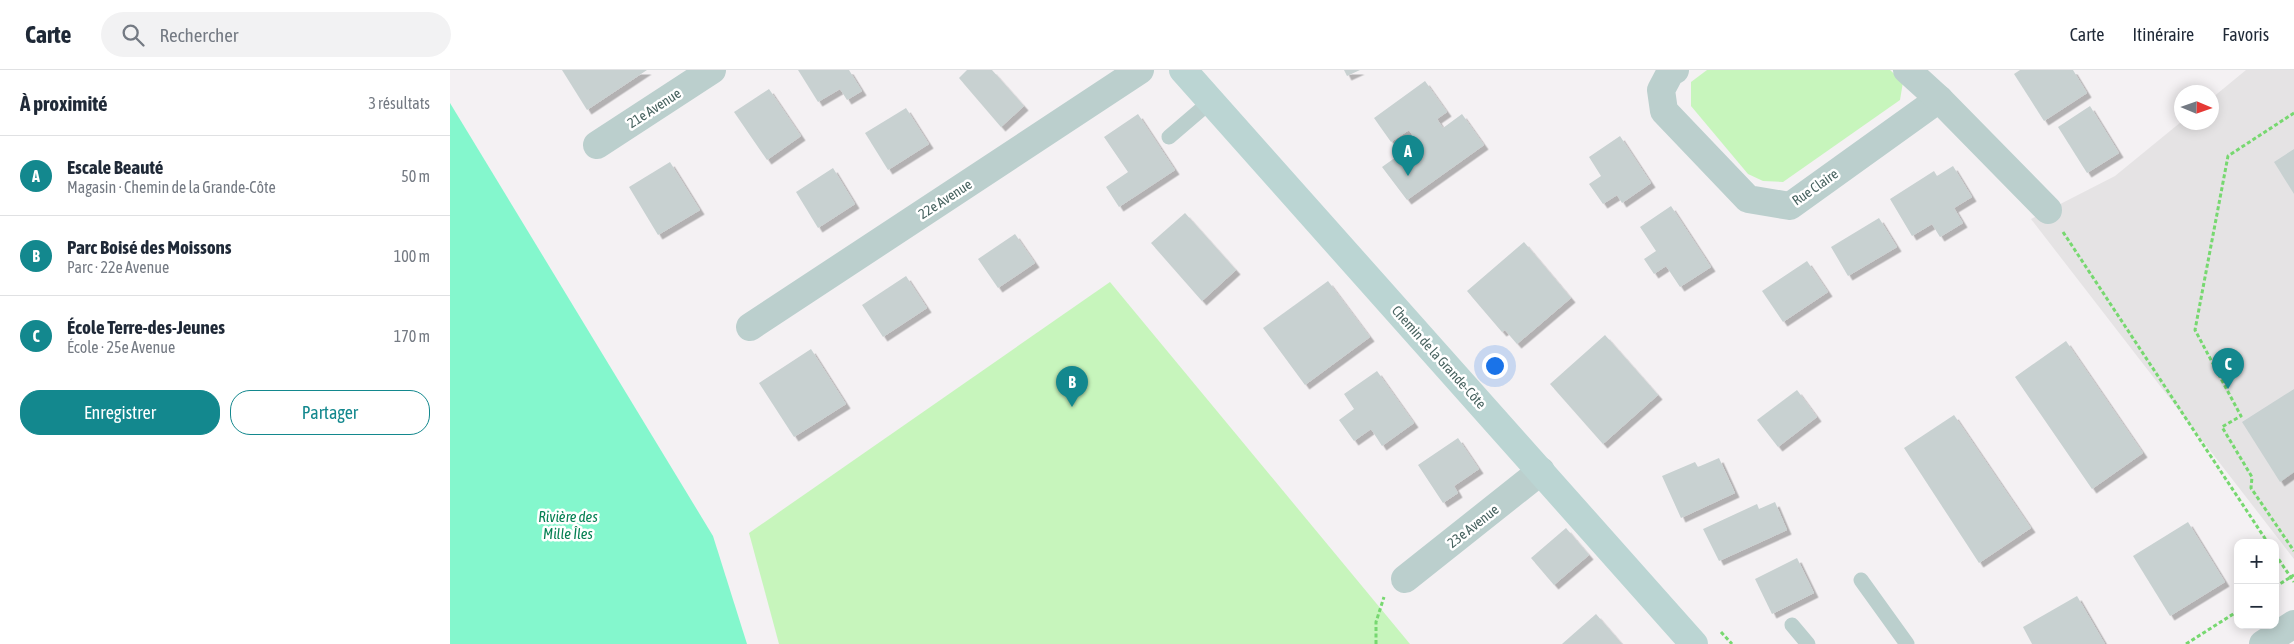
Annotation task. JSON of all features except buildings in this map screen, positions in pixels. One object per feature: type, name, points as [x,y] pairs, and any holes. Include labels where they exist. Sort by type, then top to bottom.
[{"type":"main road","name":"Chemin de la Grande-Côte","points":[[1183,70],[1694,644]]},
{"type":"street","name":"21e Avenue","points":[[597,145],[712,70]]},
{"type":"street","name":"22e Avenue","points":[[750,328],[1140,70]]},
{"type":"street","name":"Rue Claire","points":[[1675,70],[1670,73],[1661,90],[1664,111],[1748,199],[1790,206],[1939,99]]},
{"type":"street","points":[[1907,70],[1939,99],[2055,220]]},
{"type":"street","name":"23e Avenue","points":[[1396,586],[1541,471]]},
{"type":"lane","points":[[1169,138],[1211,101]]},
{"type":"lane","points":[[1861,580],[1907,644]]},
{"type":"lane","points":[[1792,625],[1808,644]]},
{"type":"path","points":[[2294,113],[2228,156],[2195,330],[2241,416],[2222,427],[2252,477],[2251,488],[2294,551]]},
{"type":"path","points":[[2055,220],[2265,539]]},
{"type":"path","points":[[2279,559],[2292,576],[2294,582]]},
{"type":"path","points":[[2279,584],[2292,576]]},
{"type":"path","points":[[1376,644],[1376,622],[1382,599],[1396,586]]},
{"type":"path","points":[[2186,644],[2234,614]]},
{"type":"shaded area","points":[[1707,70],[1890,70],[1903,82],[1900,100],[1783,182],[1763,181],[1748,174],[1691,106],[1691,82]]},
{"type":"shaded area","points":[[2246,70],[2294,70],[2294,559],[2031,219],[2115,176],[2174,128],[2174,130],[2219,130],[2219,92]]},
{"type":"shaded area","points":[[1110,282],[1410,644],[779,644],[749,533]]},
{"type":"water","name":"Rivière des Mille Îles","points":[[450,103],[713,536],[747,644],[450,644]]},
{"type":"place","name":"Escale Beauté","points":[[1408,176]]},
{"type":"place","name":"École Terre-des-Jeunes","points":[[2228,389]]},
{"type":"place","name":"Parc Boisé des Moissons","points":[[1072,407]]}]
